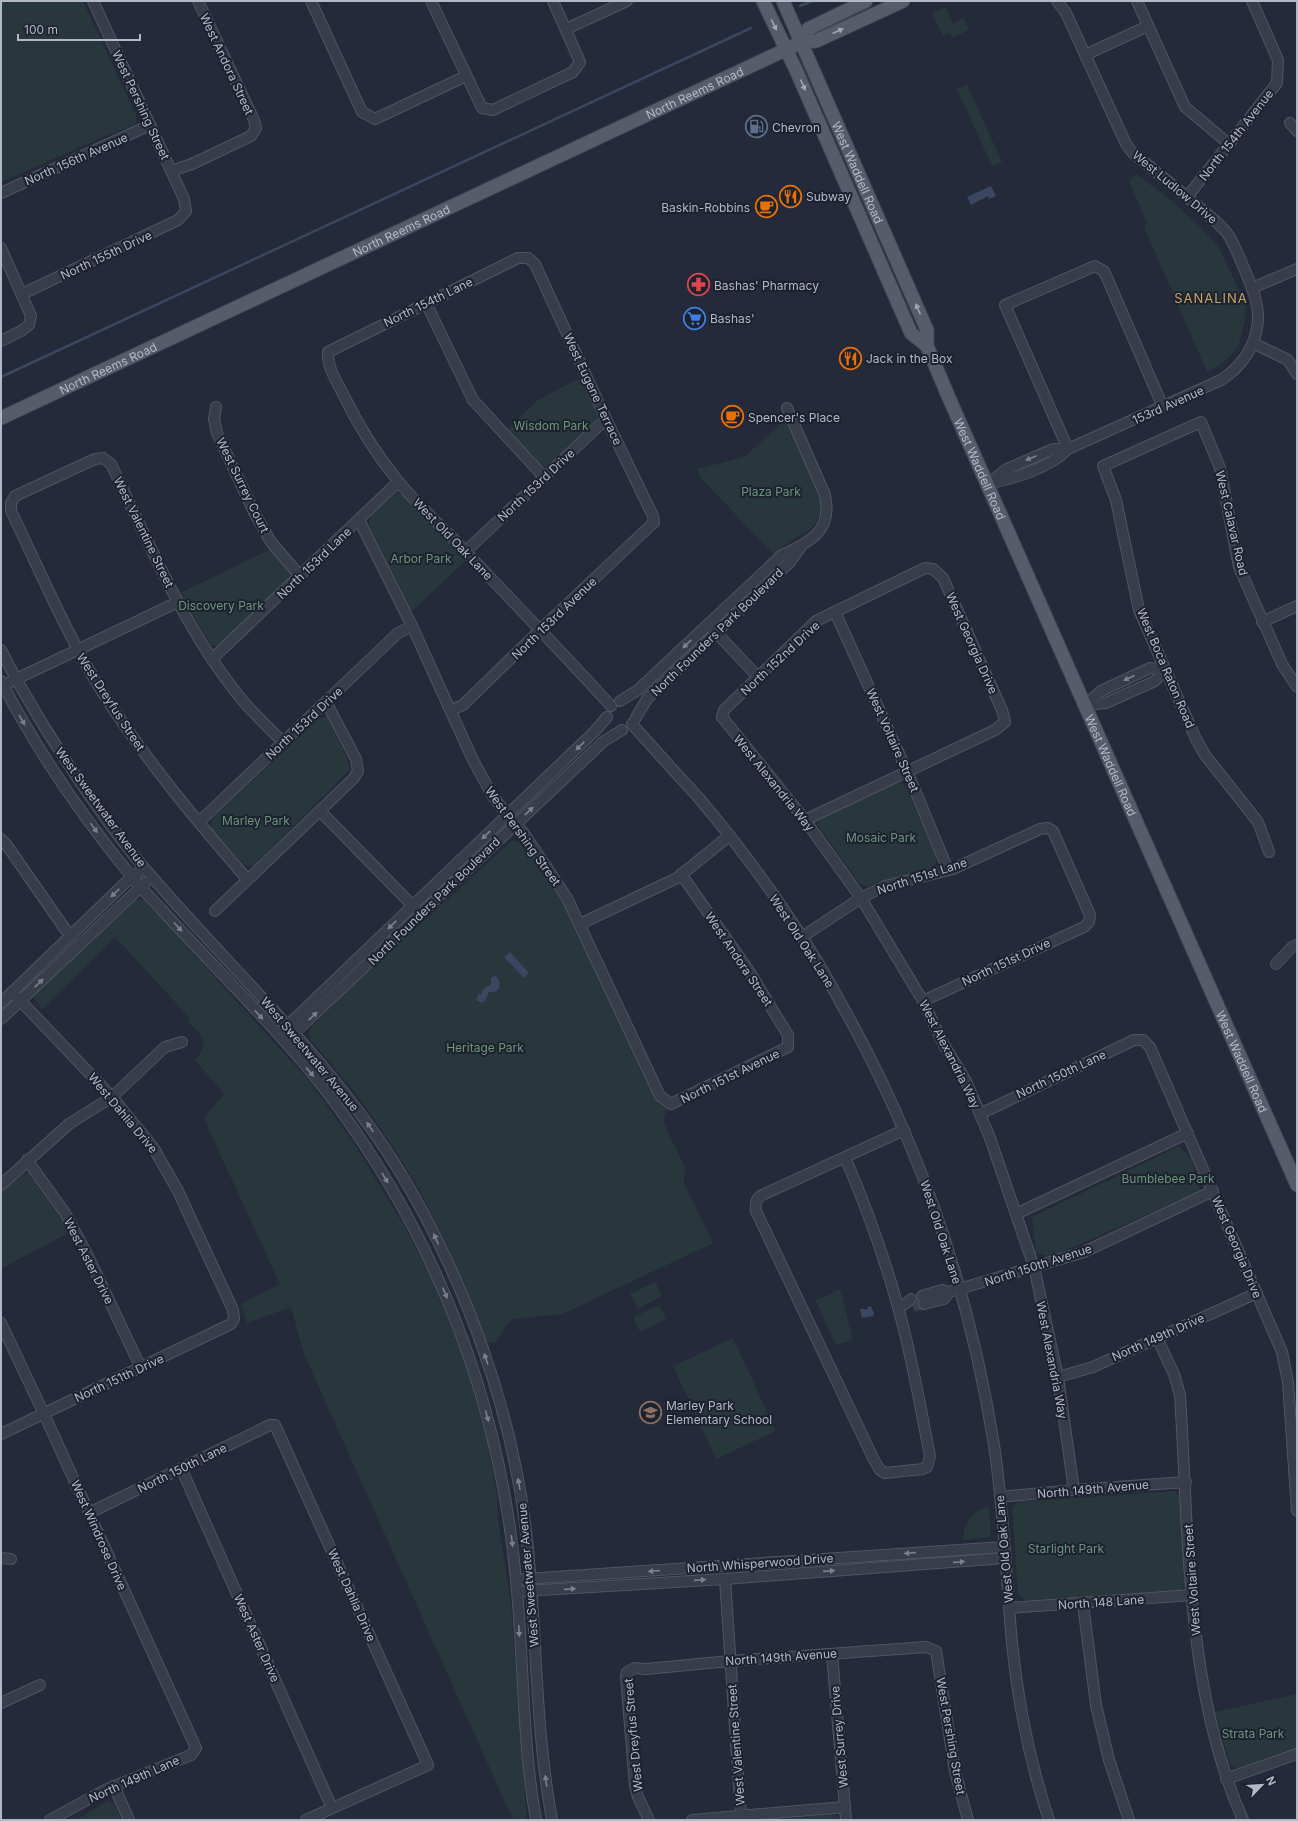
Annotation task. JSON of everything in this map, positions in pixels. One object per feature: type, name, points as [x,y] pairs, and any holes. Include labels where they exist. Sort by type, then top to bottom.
[{"type":"main road","name":"West Waddell Road","points":[[762,1],[786,50],[912,333],[927,346]]},
{"type":"main road","name":"West Waddell Road","points":[[783,1],[927,330],[927,346],[1297,1185]]},
{"type":"main road","name":"North Reems Road","points":[[802,42],[808,29],[866,1]]},
{"type":"main road","name":"North Reems Road","points":[[1,418],[802,42],[816,41],[903,1]]},
{"type":"main road","points":[[852,197],[874,225],[897,277],[901,283],[909,288]]},
{"type":"street","name":"West Pershing Street","points":[[93,1],[184,199],[186,211]]},
{"type":"street","name":"West Andora Street","points":[[171,170],[192,164],[251,136],[256,128],[254,120],[198,1]]},
{"type":"street","points":[[311,1],[362,112],[375,119],[466,76]]},
{"type":"street","points":[[431,1],[482,108],[493,110],[573,72],[580,62],[553,1]]},
{"type":"street","points":[[566,29],[627,1]]},
{"type":"street","name":"West Ludlow Drive","points":[[1057,1],[1066,13],[1126,144],[1132,152],[1187,197],[1227,234],[1252,288],[1257,304],[1258,316],[1254,342]]},
{"type":"street","name":"West Ludlow Drive","points":[[1065,1],[1066,13]]},
{"type":"street","points":[[1137,1],[1186,107],[1229,144]]},
{"type":"street","name":"North 154th Avenue","points":[[1187,197],[1277,83],[1278,60],[1252,1]]},
{"type":"street","points":[[1085,55],[1148,26]]},
{"type":"street","points":[[1290,122],[1297,131]]},
{"type":"street","name":"North 156th Avenue","points":[[1,193],[150,125]]},
{"type":"street","name":"North 155th Drive","points":[[22,294],[178,220],[186,211]]},
{"type":"street","points":[[1,248],[31,316],[29,325],[21,331],[1,341]]},
{"type":"street","name":"North 154th Lane","points":[[328,352],[518,258],[528,258]]},
{"type":"street","name":"West Eugene Terrace","points":[[528,258],[535,264],[606,419],[653,516],[654,522]]},
{"type":"street","points":[[1068,449],[1005,305],[1095,266],[1104,271],[1163,407]]},
{"type":"street","points":[[1252,288],[1297,269]]},
{"type":"street","points":[[426,303],[473,400],[544,477]]},
{"type":"street","points":[[1254,342],[1288,360],[1297,374]]},
{"type":"street","name":"153rd Avenue","points":[[988,484],[1009,468],[1053,449],[1068,449],[1211,386],[1228,376],[1244,360],[1254,342]]},
{"type":"street","name":"West Old Oak Lane","points":[[328,352],[328,362],[352,413],[375,451],[398,482],[466,551],[540,630],[616,703]]},
{"type":"street","name":"West Surrey Court","points":[[216,407],[214,419],[217,433],[254,512],[272,542],[300,576]]},
{"type":"street","name":"North Founders Park Boulevard","points":[[633,722],[647,699],[790,562],[801,546],[822,528],[826,519],[828,505],[787,408]]},
{"type":"street","name":"North 153rd Drive","points":[[466,551],[606,419]]},
{"type":"street","name":"West Calavar Road","points":[[1103,466],[1201,422],[1220,468],[1239,567],[1262,622],[1282,664],[1297,687]]},
{"type":"street","name":"West Valentine Street","points":[[11,503],[15,496],[95,459],[103,458],[111,464],[178,602],[212,659],[243,701],[283,742]]},
{"type":"street","name":"West Boca Raton Road","points":[[1103,466],[1116,500],[1139,610],[1196,739],[1205,755],[1258,822],[1269,852]]},
{"type":"street","name":"North 153rd Lane","points":[[212,659],[398,482]]},
{"type":"street","name":"West Dreyfus Street","points":[[11,503],[12,511],[78,650],[129,732],[164,782],[247,879]]},
{"type":"street","name":"West Pershing Street","points":[[359,520],[412,626],[492,795],[507,815],[523,832],[558,884],[580,924],[660,1096],[672,1104]]},
{"type":"street","name":"North 153rd Avenue","points":[[451,710],[463,704],[654,522]]},
{"type":"street","name":"North Founders Park Boulevard","points":[[616,703],[638,690],[782,555],[801,546]]},
{"type":"street","name":"North 152nd Drive","points":[[722,718],[724,710],[816,621],[926,568],[932,569]]},
{"type":"street","name":"West Georgia Drive","points":[[907,771],[995,730],[1005,722],[1002,710],[943,578],[932,569]]},
{"type":"street","points":[[2,683],[16,679],[178,602]]},
{"type":"street","points":[[1262,622],[1297,606]]},
{"type":"street","name":"West Voltaire Street","points":[[835,612],[907,771],[948,870]]},
{"type":"street","points":[[708,624],[758,677]]},
{"type":"street","name":"North 153rd Drive","points":[[199,822],[398,633],[412,626]]},
{"type":"street","name":"West Sweetwater Avenue","points":[[1,650],[16,679],[71,769],[102,814],[144,868],[292,1029],[350,1098],[395,1164],[433,1231],[465,1301],[488,1365],[510,1447],[524,1519],[531,1591],[540,1733],[552,1820]]},
{"type":"street","points":[[1085,705],[1106,703],[1155,681],[1165,670]]},
{"type":"street","name":"West Sweetwater Avenue","points":[[2,683],[32,737],[65,788],[132,877],[281,1039],[335,1103],[380,1170],[420,1240],[451,1306],[477,1381],[491,1430],[507,1504],[516,1579],[530,1784],[536,1820]]},
{"type":"street","points":[[215,911],[354,778],[358,771],[356,759],[326,702]]},
{"type":"street","points":[[625,702],[632,706],[635,715],[633,722],[622,730],[610,725],[607,717],[607,713],[616,703],[625,702]]},
{"type":"street","name":"North Founders Park Boulevard","points":[[292,1029],[412,905],[595,732],[607,717]]},
{"type":"street","name":"West Alexandria Way","points":[[722,718],[805,820],[861,898],[922,1001],[944,1045],[966,1081],[980,1114],[1034,1268],[1058,1377],[1074,1490]]},
{"type":"street","name":"West Old Oak Lane","points":[[633,722],[729,836],[802,937],[820,965],[872,1061],[904,1130],[931,1198],[960,1290],[984,1393],[1000,1497],[1015,1664],[1024,1720],[1040,1793],[1048,1820]]},
{"type":"street","name":"North Founders Park Boulevard","points":[[281,1039],[420,914],[608,737],[622,730]]},
{"type":"street","points":[[805,820],[907,771]]},
{"type":"street","points":[[320,811],[420,914]]},
{"type":"street","name":"North 151st Lane","points":[[802,937],[861,898],[885,886],[948,870],[1040,830],[1048,828],[1053,831],[1090,915],[1089,922]]},
{"type":"street","points":[[580,924],[677,878],[729,836]]},
{"type":"street","points":[[1,839],[71,936]]},
{"type":"street","points":[[1,1003],[132,877],[144,868]]},
{"type":"street","name":"West Andora Street","points":[[681,874],[749,971],[788,1035],[788,1047]]},
{"type":"street","points":[[1,1019],[152,877]]},
{"type":"street","name":"North 151st Drive","points":[[922,1001],[1084,927],[1089,922]]},
{"type":"street","points":[[1276,964],[1292,947],[1297,944]]},
{"type":"street","name":"West Dahlia Drive","points":[[12,992],[112,1097],[153,1147],[174,1185],[233,1310],[234,1319]]},
{"type":"street","name":"North 150th Lane","points":[[980,1114],[1134,1040],[1143,1040]]},
{"type":"street","name":"West Georgia Drive","points":[[1143,1040],[1150,1047],[1282,1352],[1288,1382],[1295,1440],[1297,1511]]},
{"type":"street","points":[[1,1184],[69,1124],[112,1097],[165,1047],[182,1042]]},
{"type":"street","name":"North 151st Avenue","points":[[672,1104],[788,1047]]},
{"type":"street","points":[[845,1157],[907,1304],[914,1373],[930,1456],[927,1466],[923,1469],[885,1473],[880,1470],[861,1436],[756,1211],[755,1204],[758,1198],[762,1195],[883,1138],[904,1130]]},
{"type":"street","points":[[1016,1214],[1188,1133]]},
{"type":"street","name":"West Aster Drive","points":[[27,1160],[65,1213],[89,1258],[141,1368]]},
{"type":"street","name":"North 150th Avenue","points":[[925,1299],[942,1290],[949,1292],[960,1290],[1084,1252],[1213,1191]]},
{"type":"street","name":"North 149th Drive","points":[[1058,1377],[1093,1367],[1257,1293]]},
{"type":"street","name":"North 151th Drive","points":[[1,1434],[231,1324],[234,1319]]},
{"type":"street","name":"West Windrose Drive","points":[[1,1323],[196,1748]]},
{"type":"street","name":"West Voltaire Street","points":[[1157,1338],[1174,1374],[1180,1395],[1192,1595],[1206,1698],[1217,1749],[1226,1779],[1243,1820]]},
{"type":"street","name":"North 150th Lane","points":[[89,1513],[270,1425],[275,1425]]},
{"type":"street","name":"West Dahlia Drive","points":[[275,1425],[428,1765],[332,1808]]},
{"type":"street","name":"West Aster Drive","points":[[181,1468],[332,1808]]},
{"type":"street","name":"North 149th Avenue","points":[[1000,1497],[1186,1482]]},
{"type":"street","name":"North Whisperwood Drive","points":[[516,1579],[1004,1547]]},
{"type":"street","name":"North Whisperwood Drive","points":[[517,1592],[725,1579],[1005,1558]]},
{"type":"street","name":"West Valentine Street","points":[[725,1579],[741,1816]]},
{"type":"street","name":"North 148 Lane","points":[[1009,1608],[1083,1604],[1192,1595]]},
{"type":"street","points":[[1083,1604],[1096,1705],[1109,1760],[1129,1820]]},
{"type":"street","name":"North 149th Avenue","points":[[627,1672],[635,1668],[646,1669],[730,1660],[926,1647],[936,1651]]},
{"type":"street","name":"West Pershing Street","points":[[936,1651],[955,1770],[968,1820]]},
{"type":"street","name":"West Surrey Drive","points":[[832,1654],[846,1820]]},
{"type":"street","name":"West Dreyfus Street","points":[[627,1672],[626,1677],[635,1786],[649,1820]]},
{"type":"street","points":[[1,1702],[40,1685]]},
{"type":"street","name":"North 149th Lane","points":[[50,1820],[114,1786],[191,1755],[196,1748]]},
{"type":"street","points":[[1226,1779],[1297,1754]]},
{"type":"street","points":[[114,1786],[128,1820]]},
{"type":"street","points":[[692,1820],[845,1807]]},
{"type":"street","points":[[306,1820],[332,1808]]},
{"type":"green space","points":[[1,1],[83,1],[136,115],[136,123],[1,182]]},
{"type":"green space","points":[[946,7],[953,23],[963,18],[969,30],[952,38],[950,33],[943,36],[932,13]]},
{"type":"green space","points":[[967,85],[1002,162],[992,166],[957,89]]},
{"type":"green space","points":[[1136,174],[1172,201],[1218,246],[1243,298],[1246,310],[1245,321],[1238,347],[1223,363],[1207,372],[1144,227],[1147,222],[1129,182]]},
{"type":"green space","name":"Wisdom Park","points":[[582,377],[596,404],[598,416],[597,421],[549,466],[542,466],[506,430],[538,400]]},
{"type":"green space","name":"Plaza Park","points":[[776,420],[787,420],[821,501],[821,512],[810,530],[789,542],[774,555],[701,478],[697,469],[744,457],[780,425]]},
{"type":"green space","name":"Arbor Park","points":[[397,493],[403,494],[466,560],[411,612],[369,524],[371,516]]},
{"type":"green space","name":"Discovery Park","points":[[271,549],[290,572],[290,579],[219,647],[211,645],[180,593]]},
{"type":"green space","name":"Marley Park","points":[[327,717],[346,756],[350,770],[254,865],[244,865],[211,828],[212,819],[319,718]]},
{"type":"green space","name":"Mosaic Park","points":[[897,782],[905,785],[937,858],[934,867],[878,882],[867,887],[859,883],[818,825],[820,819]]},
{"type":"green space","name":"Heritage Park","points":[[512,841],[522,843],[566,908],[657,1098],[667,1108],[663,1121],[685,1168],[684,1183],[713,1243],[563,1314],[513,1319],[495,1342],[485,1342],[463,1280],[450,1250],[420,1191],[403,1162],[366,1108],[310,1039],[309,1029],[356,982]]},
{"type":"green space","points":[[137,899],[145,900],[309,1081],[354,1143],[403,1224],[429,1273],[465,1363],[487,1440],[497,1495],[498,1518],[511,1605],[527,1820],[513,1820],[304,1354],[291,1307],[247,1323],[241,1304],[280,1284],[208,1128],[205,1117],[224,1094],[195,1060],[202,1050],[203,1045],[198,1031],[189,1024],[189,1017],[115,937],[42,1009],[33,997],[126,906]]},
{"type":"green space","name":"Bumblebee Park","points":[[1179,1146],[1191,1159],[1200,1191],[1051,1257],[1036,1253],[1032,1217]]},
{"type":"green space","points":[[21,1173],[29,1174],[70,1232],[1,1269],[1,1193]]},
{"type":"green space","points":[[655,1282],[662,1296],[638,1309],[630,1294]]},
{"type":"green space","points":[[840,1289],[853,1340],[836,1345],[816,1301]]},
{"type":"green space","points":[[659,1305],[666,1319],[640,1332],[633,1317]]},
{"type":"green space","points":[[733,1338],[776,1431],[716,1459],[673,1366]]},
{"type":"green space","name":"Starlight Park","points":[[1175,1491],[1181,1497],[1186,1583],[1181,1590],[1026,1601],[1018,1594],[1012,1508],[1017,1502]]},
{"type":"green space","points":[[989,1507],[991,1530],[990,1536],[985,1538],[963,1540],[965,1528],[970,1518],[983,1508]]},
{"type":"green space","name":"Strata Park","points":[[1297,1694],[1297,1749],[1239,1769],[1230,1765],[1215,1712]]},
{"type":"green space","points":[[108,1801],[114,1804],[122,1820],[76,1820]]},
{"type":"green space","points":[[833,1812],[839,1820],[745,1820]]},
{"type":"water","points":[[991,186],[996,196],[989,199],[988,196],[971,205],[967,197]]},
{"type":"water","points":[[510,952],[529,973],[524,978],[504,957]]},
{"type":"water","points":[[494,976],[497,977],[500,983],[499,989],[495,992],[489,992],[485,1001],[481,1003],[476,1000],[484,988],[491,985],[491,978]]},
{"type":"water","points":[[871,1306],[874,1313],[873,1316],[862,1318],[860,1309],[868,1309],[867,1307]]},
{"type":"waterway","points":[[800,6],[812,1]]},
{"type":"waterway","points":[[1,377],[751,28]]},
{"type":"tunnel","points":[[913,1307],[924,1304]]},
{"type":"place","name":"Chevron","points":[[757,127]]},
{"type":"place","name":"Subway","points":[[790,196]]},
{"type":"place","name":"Baskin-Robbins","points":[[766,207]]},
{"type":"place","name":"Bashas' Pharmacy","points":[[699,285]]},
{"type":"place","name":"Bashas'","points":[[694,318]]},
{"type":"place","name":"Jack in the Box","points":[[850,358]]},
{"type":"place","name":"Spencer's Place","points":[[732,417]]},
{"type":"place","name":"Marley Park Elementary School","points":[[650,1412]]},
{"type":"district","name":"SANALINA","points":[[1211,298]]}]
